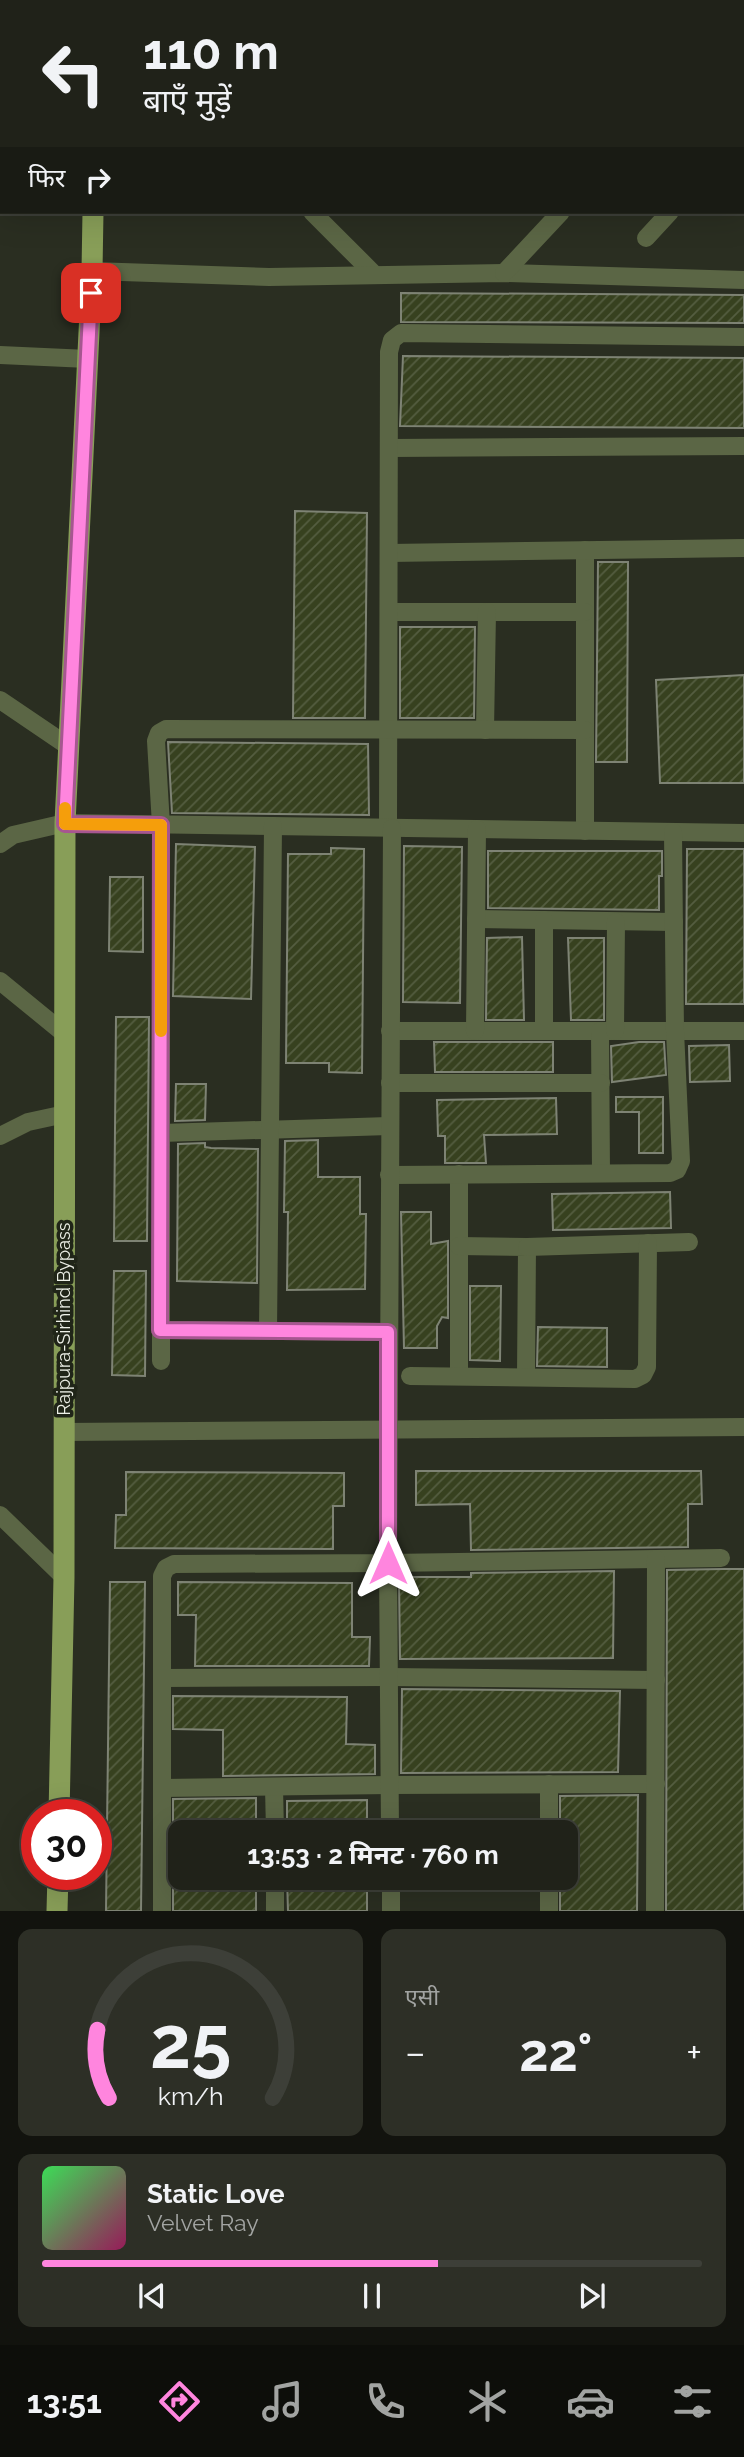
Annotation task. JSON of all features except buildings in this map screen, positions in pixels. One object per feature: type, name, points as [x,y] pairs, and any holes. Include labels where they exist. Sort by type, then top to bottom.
[{"type":"main road","name":"Rajpura-Sirhind Bypass","points":[[59,1799],[64,1577],[65,824],[93,214]]},
{"type":"main road","points":[[57,1911],[58,1890]]},
{"type":"street","points":[[314,214],[375,275]]},
{"type":"street","points":[[504,273],[559,214]]},
{"type":"street","points":[[646,238],[668,214]]},
{"type":"street","points":[[92,271],[269,277],[504,273],[744,280]]},
{"type":"street","points":[[390,1820],[387,1430],[390,1083],[389,352],[392,340],[401,333],[744,337]]},
{"type":"street","points":[[0,355],[88,359]]},
{"type":"street","points":[[390,448],[744,446]]},
{"type":"street","points":[[389,553],[744,548]]},
{"type":"street","points":[[585,550],[585,831]]},
{"type":"street","points":[[389,612],[585,612]]},
{"type":"street","points":[[485,730],[487,612]]},
{"type":"street","points":[[0,700],[68,746]]},
{"type":"street","points":[[160,1361],[161,825],[156,741],[159,733],[166,729],[585,730]]},
{"type":"street","points":[[0,844],[13,835],[65,824],[744,833]]},
{"type":"street","points":[[268,1331],[273,827]]},
{"type":"street","points":[[475,1031],[477,829]]},
{"type":"street","points":[[389,1175],[670,1174],[677,1170],[681,1161],[675,1031],[673,832]]},
{"type":"street","points":[[476,919],[674,922]]},
{"type":"street","points":[[544,920],[544,1031]]},
{"type":"street","points":[[601,1173],[601,1083],[608,1031],[616,922]]},
{"type":"street","points":[[0,981],[66,1035]]},
{"type":"street","points":[[390,1031],[744,1031]]},
{"type":"street","points":[[390,1083],[601,1083]]},
{"type":"street","points":[[0,1136],[28,1122],[65,1114]]},
{"type":"street","points":[[161,1133],[389,1126]]},
{"type":"street","points":[[458,1174],[459,1375]]},
{"type":"street","points":[[459,1246],[527,1247],[689,1242]]},
{"type":"street","points":[[410,1376],[635,1379],[643,1375],[647,1367],[648,1243]]},
{"type":"street","points":[[526,1376],[527,1247]]},
{"type":"street","points":[[160,1330],[388,1332]]},
{"type":"street","points":[[63,1432],[744,1427]]},
{"type":"street","points":[[0,1515],[64,1577]]},
{"type":"street","points":[[162,1911],[162,1576],[166,1568],[174,1564],[721,1558]]},
{"type":"street","points":[[654,1911],[656,1559]]},
{"type":"street","points":[[162,1678],[389,1676],[656,1680]]},
{"type":"street","points":[[549,1784],[549,1820]]},
{"type":"street","points":[[162,1788],[656,1784]]},
{"type":"street","points":[[274,1787],[275,1820]]},
{"type":"street","points":[[275,1890],[275,1911]]},
{"type":"street","points":[[390,1890],[391,1911]]},
{"type":"street","points":[[549,1890],[549,1911]]},
{"type":"slow traffic","points":[[65,808],[65,824],[161,825],[161,1031]]},
{"type":"route","points":[[91,293],[65,824],[161,825],[160,1330],[388,1332],[388,1563]]}]
